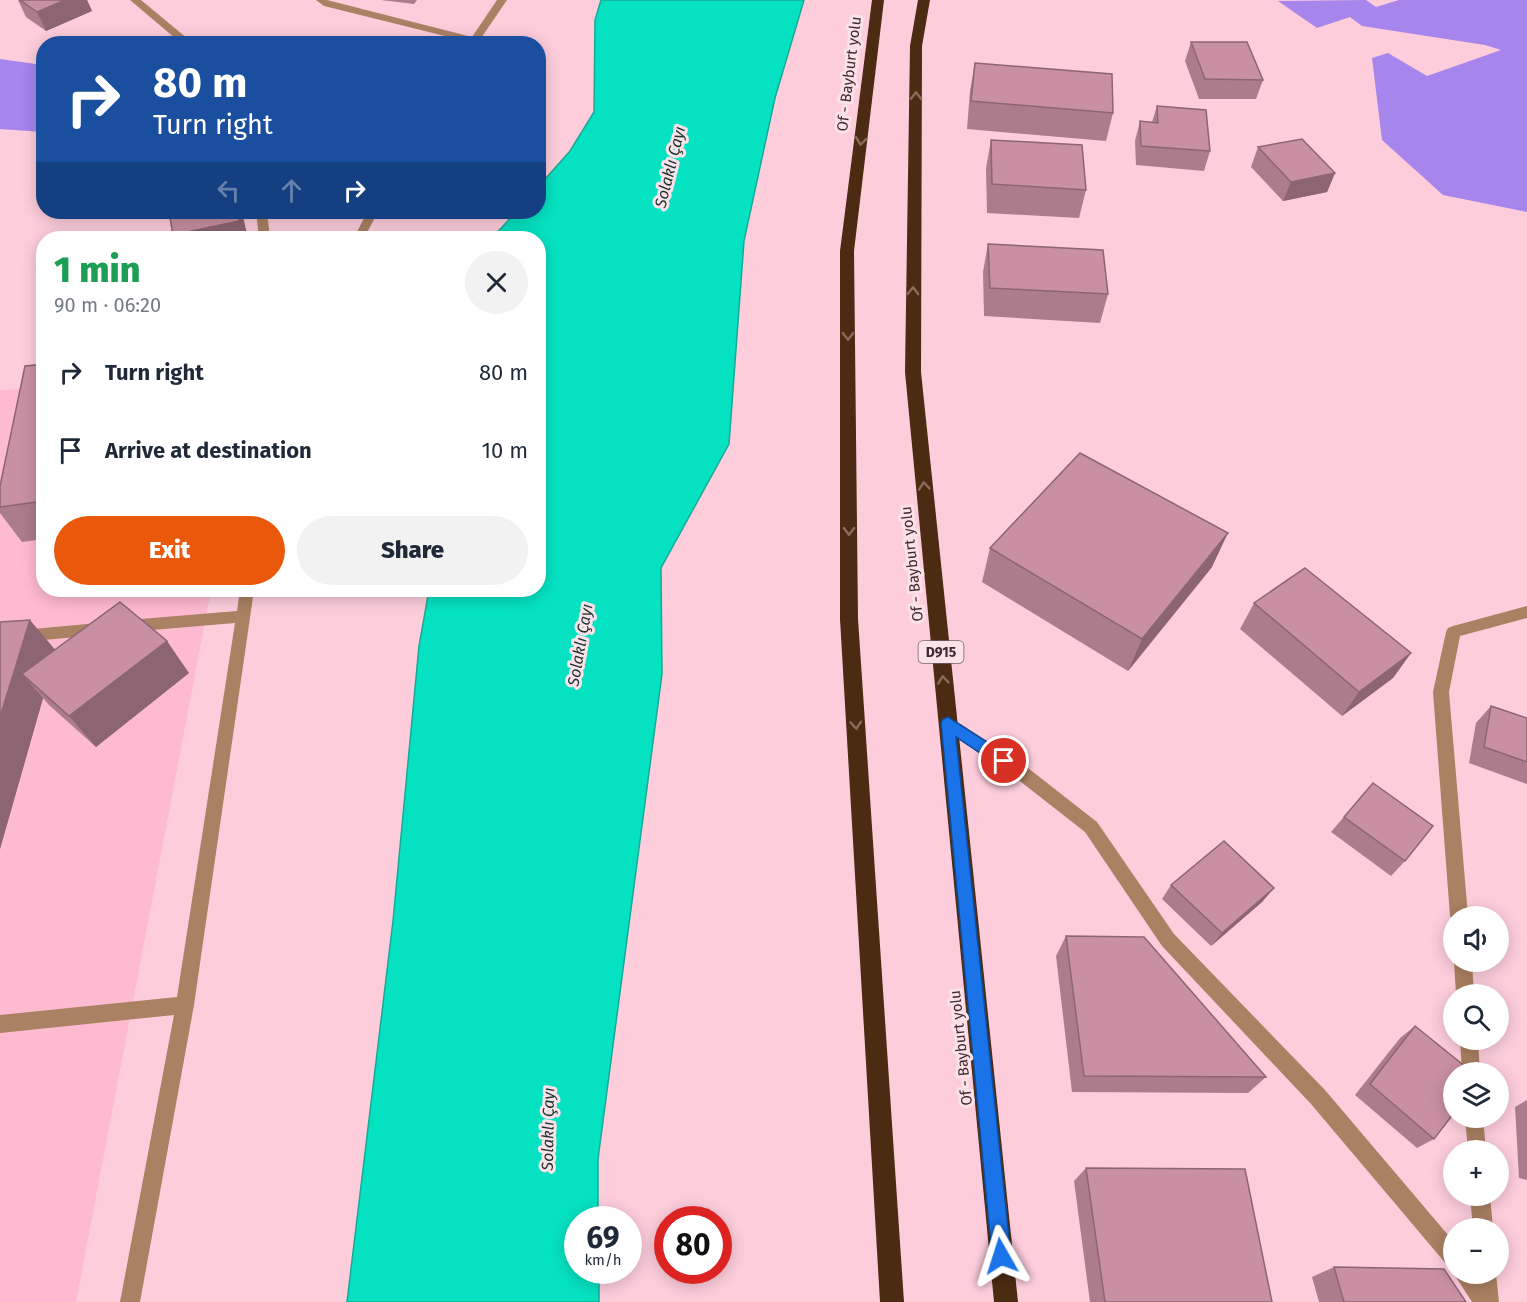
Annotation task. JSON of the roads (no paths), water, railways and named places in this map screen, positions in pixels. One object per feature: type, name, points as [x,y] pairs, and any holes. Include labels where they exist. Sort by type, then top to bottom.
[{"type":"highway","name":"Of - Bayburt yolu","points":[[878,0],[848,251],[849,619],[892,1302]]},
{"type":"highway","name":"Of - Bayburt yolu","points":[[924,0],[916,46],[913,372],[1006,1302]]},
{"type":"street","points":[[135,0],[179,36]]},
{"type":"street","points":[[321,0],[327,4],[450,36]]},
{"type":"street","points":[[477,36],[502,0]]},
{"type":"street","points":[[130,1302],[185,1005],[246,597]]},
{"type":"street","points":[[1458,906],[1441,692],[1453,632],[1527,612]]},
{"type":"street","points":[[0,638],[242,616]]},
{"type":"street","points":[[948,723],[1022,774],[1091,827],[1168,940],[1318,1097],[1443,1245]]},
{"type":"street","points":[[0,1024],[185,1005]]},
{"type":"street","points":[[1471,1284],[1484,1302]]},
{"type":"street","points":[[1487,1284],[1489,1302]]},
{"type":"water","name":"Solaklı Çayı","points":[[601,0],[804,0],[775,98],[744,241],[729,444],[661,568],[662,674],[598,1159],[598,1206],[564,1206],[564,1284],[599,1284],[599,1302],[347,1302],[393,921],[419,646],[428,597],[546,597],[546,231],[498,231],[510,219],[546,219],[546,178],[570,151],[594,112],[595,20]]}]
